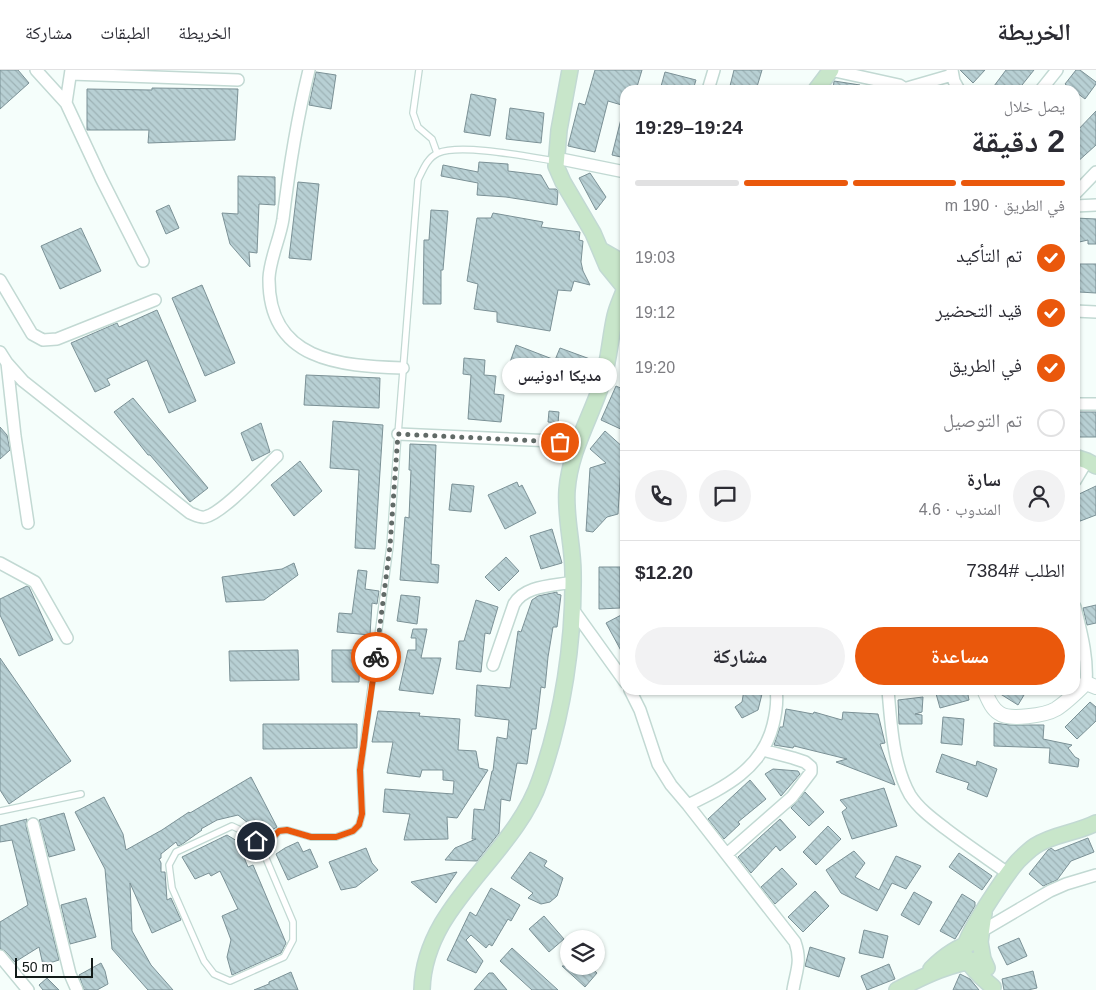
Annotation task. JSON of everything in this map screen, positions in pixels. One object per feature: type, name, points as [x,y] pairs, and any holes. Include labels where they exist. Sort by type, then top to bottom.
[{"type":"main road","points":[[570,70],[559,130],[556,159],[559,174],[586,219],[607,266],[620,282]]},
{"type":"main road","points":[[820,85],[830,70]]},
{"type":"main road","points":[[601,250],[620,263]]},
{"type":"main road","points":[[422,990],[422,976],[436,934],[456,901],[509,836],[529,807],[540,782],[550,748],[560,706],[568,654],[572,608],[573,582],[567,490],[569,476],[578,442],[602,382],[615,316],[620,302]]},
{"type":"main road","points":[[613,329],[620,322]]},
{"type":"main road","points":[[994,988],[984,980],[968,961],[964,951],[964,945],[975,923],[1022,857],[1043,841],[1096,823]]},
{"type":"main road","points":[[984,911],[981,936],[984,959],[994,988]]},
{"type":"main road","points":[[898,990],[926,974],[947,955],[981,936]]},
{"type":"main road","points":[[926,974],[968,961],[984,959]]},
{"type":"street","points":[[36,70],[66,103],[143,261]]},
{"type":"street","points":[[309,70],[292,151],[281,232],[269,278],[274,311],[280,327],[289,338],[302,348],[321,358],[341,364],[403,368]]},
{"type":"street","points":[[710,85],[714,70]]},
{"type":"street","points":[[830,70],[896,85]]},
{"type":"street","points":[[1045,85],[1057,70]]},
{"type":"street","points":[[66,103],[71,72],[238,80]]},
{"type":"street","points":[[918,85],[952,73],[958,85]]},
{"type":"street","points":[[556,159],[620,171]]},
{"type":"street","points":[[1080,189],[1096,172]]},
{"type":"street","points":[[1080,206],[1096,205]]},
{"type":"street","points":[[0,280],[32,334],[43,340],[57,339],[155,300]]},
{"type":"street","points":[[1080,312],[1096,312]]},
{"type":"street","points":[[0,352],[7,363],[31,387],[190,513],[202,518],[213,514],[242,490],[277,456]]},
{"type":"street","points":[[7,363],[15,436],[28,523]]},
{"type":"street","points":[[1080,404],[1096,404]]},
{"type":"street","points":[[398,434],[578,442]]},
{"type":"street","points":[[0,563],[35,582],[67,638]]},
{"type":"street","points":[[493,665],[518,597],[532,590],[573,582]]},
{"type":"street","points":[[572,608],[620,675]]},
{"type":"street","points":[[1080,632],[1091,685],[1080,693]]},
{"type":"street","points":[[632,695],[640,710],[658,764],[670,785],[688,805],[795,942],[799,965],[793,990]]},
{"type":"street","points":[[688,805],[722,789],[758,760],[772,729],[777,695]]},
{"type":"street","points":[[889,695],[897,754],[910,795],[928,815],[1009,874]]},
{"type":"street","points":[[986,695],[991,704],[1001,715],[1033,716],[1048,713],[1076,695]]},
{"type":"street","points":[[727,854],[792,797],[811,772],[811,767],[805,762],[763,750]]},
{"type":"street","points":[[33,824],[70,974],[77,990]]},
{"type":"street","points":[[981,936],[1050,891],[1096,875]]},
{"type":"street","points":[[0,956],[28,990]]},
{"type":"lane","points":[[419,70],[413,113],[418,127],[432,139],[437,153]]},
{"type":"lane","points":[[262,849],[279,831],[287,830],[311,837],[336,837],[353,831],[359,825],[362,814],[360,770],[390,546],[418,180],[426,163],[437,153],[453,149],[556,159]]},
{"type":"lane","points":[[0,811],[80,794]]},
{"type":"lane","points":[[232,826],[249,834],[262,849],[293,922],[293,940],[284,957],[230,981],[214,974],[204,961],[172,888],[168,865],[176,852],[232,826]]},
{"type":"building","points":[[0,70],[18,70],[29,83],[0,109]]},
{"type":"building","points":[[595,70],[642,70],[638,85],[620,85],[620,105],[608,101],[595,152],[568,146],[579,103],[585,105]]},
{"type":"building","points":[[734,70],[762,70],[758,85],[730,85]]},
{"type":"building","points":[[960,70],[985,70],[973,83]]},
{"type":"building","points":[[1006,70],[1034,70],[1022,85],[995,85]]},
{"type":"building","points":[[1076,70],[1080,70],[1096,82],[1085,99],[1080,95],[1080,85],[1065,84]]},
{"type":"building","points":[[316,72],[336,75],[331,109],[309,105]]},
{"type":"building","points":[[665,72],[696,80],[694,85],[661,85]]},
{"type":"building","points":[[834,81],[860,85],[834,85]]},
{"type":"building","points":[[152,88],[238,89],[235,140],[148,143],[149,130],[87,130],[87,89],[152,90]]},
{"type":"building","points":[[471,94],[496,99],[490,136],[464,132]]},
{"type":"building","points":[[510,108],[544,113],[541,143],[506,139]]},
{"type":"building","points":[[1096,111],[1096,145],[1080,159],[1080,128]]},
{"type":"building","points":[[620,123],[620,157],[612,155]]},
{"type":"building","points":[[479,162],[508,164],[508,171],[541,175],[549,189],[556,189],[558,191],[557,205],[506,197],[477,195],[478,183],[441,176],[443,165],[478,172]]},
{"type":"building","points":[[590,173],[606,197],[596,210],[579,178]]},
{"type":"building","points":[[238,176],[275,177],[275,205],[259,204],[257,253],[249,252],[250,267],[230,244],[222,213],[238,214]]},
{"type":"building","points":[[298,182],[319,184],[311,260],[289,258]]},
{"type":"building","points":[[169,205],[179,228],[166,234],[156,211]]},
{"type":"building","points":[[431,210],[448,211],[443,270],[441,270],[441,304],[423,304],[424,240],[429,240]]},
{"type":"building","points":[[493,213],[543,222],[541,227],[580,232],[579,240],[583,241],[581,262],[590,285],[574,281],[571,291],[558,290],[550,331],[497,322],[497,312],[474,309],[478,284],[467,281],[477,218],[491,218]]},
{"type":"building","points":[[1080,218],[1096,219],[1096,244],[1088,244],[1088,240],[1080,242]]},
{"type":"building","points":[[81,228],[101,271],[60,289],[41,246]]},
{"type":"building","points":[[1080,264],[1096,264],[1096,293],[1080,292]]},
{"type":"building","points":[[202,285],[235,363],[205,376],[172,298]]},
{"type":"building","points":[[157,310],[196,401],[169,413],[147,360],[107,379],[110,385],[95,392],[71,343],[117,323],[119,327]]},
{"type":"building","points":[[516,345],[555,360],[560,348],[590,359],[582,380],[544,366],[538,380],[508,368]]},
{"type":"building","points":[[464,358],[485,360],[484,375],[496,376],[494,394],[504,395],[501,422],[468,419],[471,375],[463,374]]},
{"type":"building","points":[[306,375],[380,378],[379,408],[304,405]]},
{"type":"building","points":[[616,386],[620,388],[620,429],[601,420]]},
{"type":"building","points":[[133,398],[208,488],[190,502],[148,455],[114,412]]},
{"type":"building","points":[[549,411],[559,412],[558,423],[548,422]]},
{"type":"building","points":[[1080,412],[1096,412],[1096,437],[1080,437]]},
{"type":"building","points":[[333,421],[383,425],[375,549],[355,548],[359,470],[330,468]]},
{"type":"building","points":[[261,423],[270,452],[252,461],[241,433]]},
{"type":"building","points":[[0,427],[7,435],[10,450],[0,459]]},
{"type":"building","points":[[605,431],[620,444],[618,514],[607,517],[593,532],[586,531],[590,468],[606,463],[590,449]]},
{"type":"building","points":[[410,444],[436,445],[431,564],[439,565],[438,583],[400,580],[405,517],[409,518]]},
{"type":"building","points":[[300,461],[322,491],[294,516],[271,485]]},
{"type":"building","points":[[517,482],[519,487],[522,485],[536,513],[505,529],[488,495]]},
{"type":"building","points":[[452,484],[474,486],[471,512],[449,510]]},
{"type":"building","points":[[1096,486],[1096,515],[1080,521],[1080,494]]},
{"type":"building","points":[[552,529],[562,563],[541,569],[530,536]]},
{"type":"building","points":[[506,557],[519,571],[499,591],[485,577]]},
{"type":"building","points":[[294,563],[298,575],[264,600],[226,602],[222,577],[282,569]]},
{"type":"building","points":[[599,567],[620,567],[620,608],[599,609]]},
{"type":"building","points":[[358,570],[367,571],[365,589],[379,591],[377,604],[372,603],[370,635],[337,632],[339,613],[352,614]]},
{"type":"building","points":[[27,586],[53,640],[19,656],[0,615],[0,599]]},
{"type":"building","points":[[557,592],[557,594],[561,595],[557,627],[553,627],[545,688],[541,687],[536,729],[532,729],[527,764],[517,763],[510,801],[501,799],[499,833],[477,861],[445,860],[455,848],[476,839],[472,839],[474,809],[484,810],[493,771],[497,737],[507,739],[509,720],[475,716],[477,685],[510,688],[518,631],[521,632],[532,600],[538,596]]},
{"type":"building","points":[[401,595],[420,597],[417,624],[397,621]]},
{"type":"building","points":[[476,600],[498,607],[490,634],[485,633],[481,672],[456,669],[459,641],[464,641]]},
{"type":"building","points":[[1096,605],[1096,623],[1087,625],[1083,608]]},
{"type":"building","points":[[620,616],[620,649],[606,623]]},
{"type":"building","points":[[413,629],[427,629],[421,658],[441,658],[433,694],[399,690],[408,650],[416,650],[416,638],[411,638]]},
{"type":"building","points":[[298,650],[299,680],[230,681],[229,651]]},
{"type":"building","points":[[332,650],[360,650],[359,682],[332,682]]},
{"type":"building","points":[[0,658],[71,761],[9,804],[0,790]]},
{"type":"building","points":[[743,695],[762,695],[758,710],[742,718],[735,707],[742,702]]},
{"type":"building","points":[[936,695],[968,695],[969,700],[940,708]]},
{"type":"building","points":[[1002,695],[1024,695],[1018,705]]},
{"type":"building","points":[[923,697],[922,712],[915,714],[922,715],[922,724],[899,724],[898,700]]},
{"type":"building","points":[[1090,702],[1096,707],[1096,721],[1077,739],[1065,727]]},
{"type":"building","points":[[786,709],[813,714],[814,712],[842,720],[843,712],[878,714],[885,743],[880,744],[895,785],[836,762],[847,759],[794,746],[793,748],[774,745],[780,727],[783,727]]},
{"type":"building","points":[[378,711],[420,713],[419,716],[460,719],[458,750],[476,751],[479,768],[488,770],[457,818],[447,817],[448,839],[404,840],[410,814],[383,812],[385,789],[453,794],[454,781],[443,780],[443,770],[422,770],[420,777],[387,773],[393,742],[372,742]]},
{"type":"building","points":[[943,717],[964,719],[962,745],[941,743]]},
{"type":"building","points":[[994,723],[1044,725],[1043,739],[1072,745],[1068,748],[1079,759],[1078,767],[1049,763],[1050,748],[994,746]]},
{"type":"building","points":[[263,724],[357,724],[357,748],[263,749]]},
{"type":"building","points":[[942,754],[976,766],[977,761],[997,769],[987,797],[967,789],[969,783],[936,772]]},
{"type":"building","points":[[773,769],[798,771],[800,774],[781,796],[765,774]]},
{"type":"building","points":[[251,777],[277,827],[263,835],[238,815],[217,820],[201,829],[181,845],[178,846],[176,842],[161,854],[159,859],[161,872],[165,872],[167,900],[171,898],[181,920],[152,933],[130,883],[132,931],[151,965],[173,990],[148,990],[112,949],[105,869],[75,812],[104,797],[123,834],[126,850]]},
{"type":"building","points":[[750,780],[766,799],[738,822],[740,824],[724,839],[708,819]]},
{"type":"building","points":[[884,788],[897,826],[852,839],[842,812],[847,808],[840,800]]},
{"type":"building","points":[[805,792],[824,812],[809,826],[791,808]]},
{"type":"building","points":[[64,813],[75,850],[49,857],[39,820]]},
{"type":"building","points":[[27,819],[26,826],[59,960],[43,965],[39,947],[15,962],[5,951],[0,949],[0,922],[28,905],[12,840],[0,842],[0,826]]},
{"type":"building","points":[[780,819],[796,837],[780,851],[776,846],[751,873],[738,857]]},
{"type":"building","points":[[828,826],[841,839],[816,865],[803,852]]},
{"type":"building","points":[[227,835],[237,841],[248,867],[253,865],[286,943],[281,953],[232,975],[227,957],[231,940],[222,916],[238,909],[220,871],[211,876],[209,873],[195,879],[182,857]]},
{"type":"building","points":[[1088,838],[1094,852],[1071,861],[1057,880],[1043,886],[1029,874],[1051,848],[1055,851]]},
{"type":"building","points":[[298,842],[303,852],[310,849],[318,867],[288,880],[276,854]]},
{"type":"building","points":[[366,848],[372,863],[378,870],[356,887],[341,890],[329,862]]},
{"type":"building","points":[[854,851],[865,863],[855,877],[879,890],[896,856],[921,866],[906,889],[892,883],[877,911],[841,893],[826,870]]},
{"type":"building","points":[[530,852],[547,861],[544,866],[563,878],[557,896],[550,902],[541,904],[528,898],[533,893],[511,878]]},
{"type":"building","points":[[959,853],[992,876],[982,890],[949,867]]},
{"type":"building","points":[[782,868],[797,884],[775,904],[761,887]]},
{"type":"building","points":[[457,872],[436,903],[411,882]]},
{"type":"building","points":[[491,888],[520,905],[511,921],[508,919],[492,946],[489,944],[486,948],[471,935],[466,940],[483,961],[476,973],[447,960],[470,912],[476,916]]},
{"type":"building","points":[[815,891],[829,906],[803,932],[788,917]]},
{"type":"building","points":[[914,892],[932,902],[919,925],[901,915]]},
{"type":"building","points":[[962,894],[975,902],[975,906],[955,939],[940,931]]},
{"type":"building","points":[[86,898],[96,937],[70,944],[61,905]]},
{"type":"building","points":[[544,916],[560,934],[560,942],[549,952],[529,929]]},
{"type":"building","points":[[864,930],[888,936],[883,958],[859,953]]},
{"type":"building","points":[[1019,938],[1027,956],[1007,965],[998,947]]},
{"type":"building","points":[[810,947],[845,958],[839,977],[805,966]]},
{"type":"building","points":[[512,948],[558,990],[532,990],[500,961]]},
{"type":"building","points":[[101,963],[108,984],[97,990],[84,990],[79,975]]},
{"type":"building","points":[[889,964],[895,979],[867,990],[861,976]]},
{"type":"building","points":[[1033,971],[1037,988],[1004,990],[1002,979]]},
{"type":"building","points":[[291,972],[298,990],[254,990],[269,984],[269,982]]},
{"type":"building","points":[[489,973],[493,973],[507,990],[474,990]]},
{"type":"building","points":[[960,974],[970,979],[979,990],[953,990]]},
{"type":"building","points":[[572,975],[595,975],[585,987]]},
{"type":"building","points":[[47,978],[59,990],[43,990],[39,985]]},
{"type":"way so far","points":[[376,657],[390,546],[398,434],[560,442]]},
{"type":"place","name":"مديكا ادونيس","points":[[560,442]]},
{"type":"route","points":[[256,841],[262,849],[279,831],[287,830],[311,837],[336,837],[353,831],[359,825],[362,814],[360,770],[376,657]]}]
